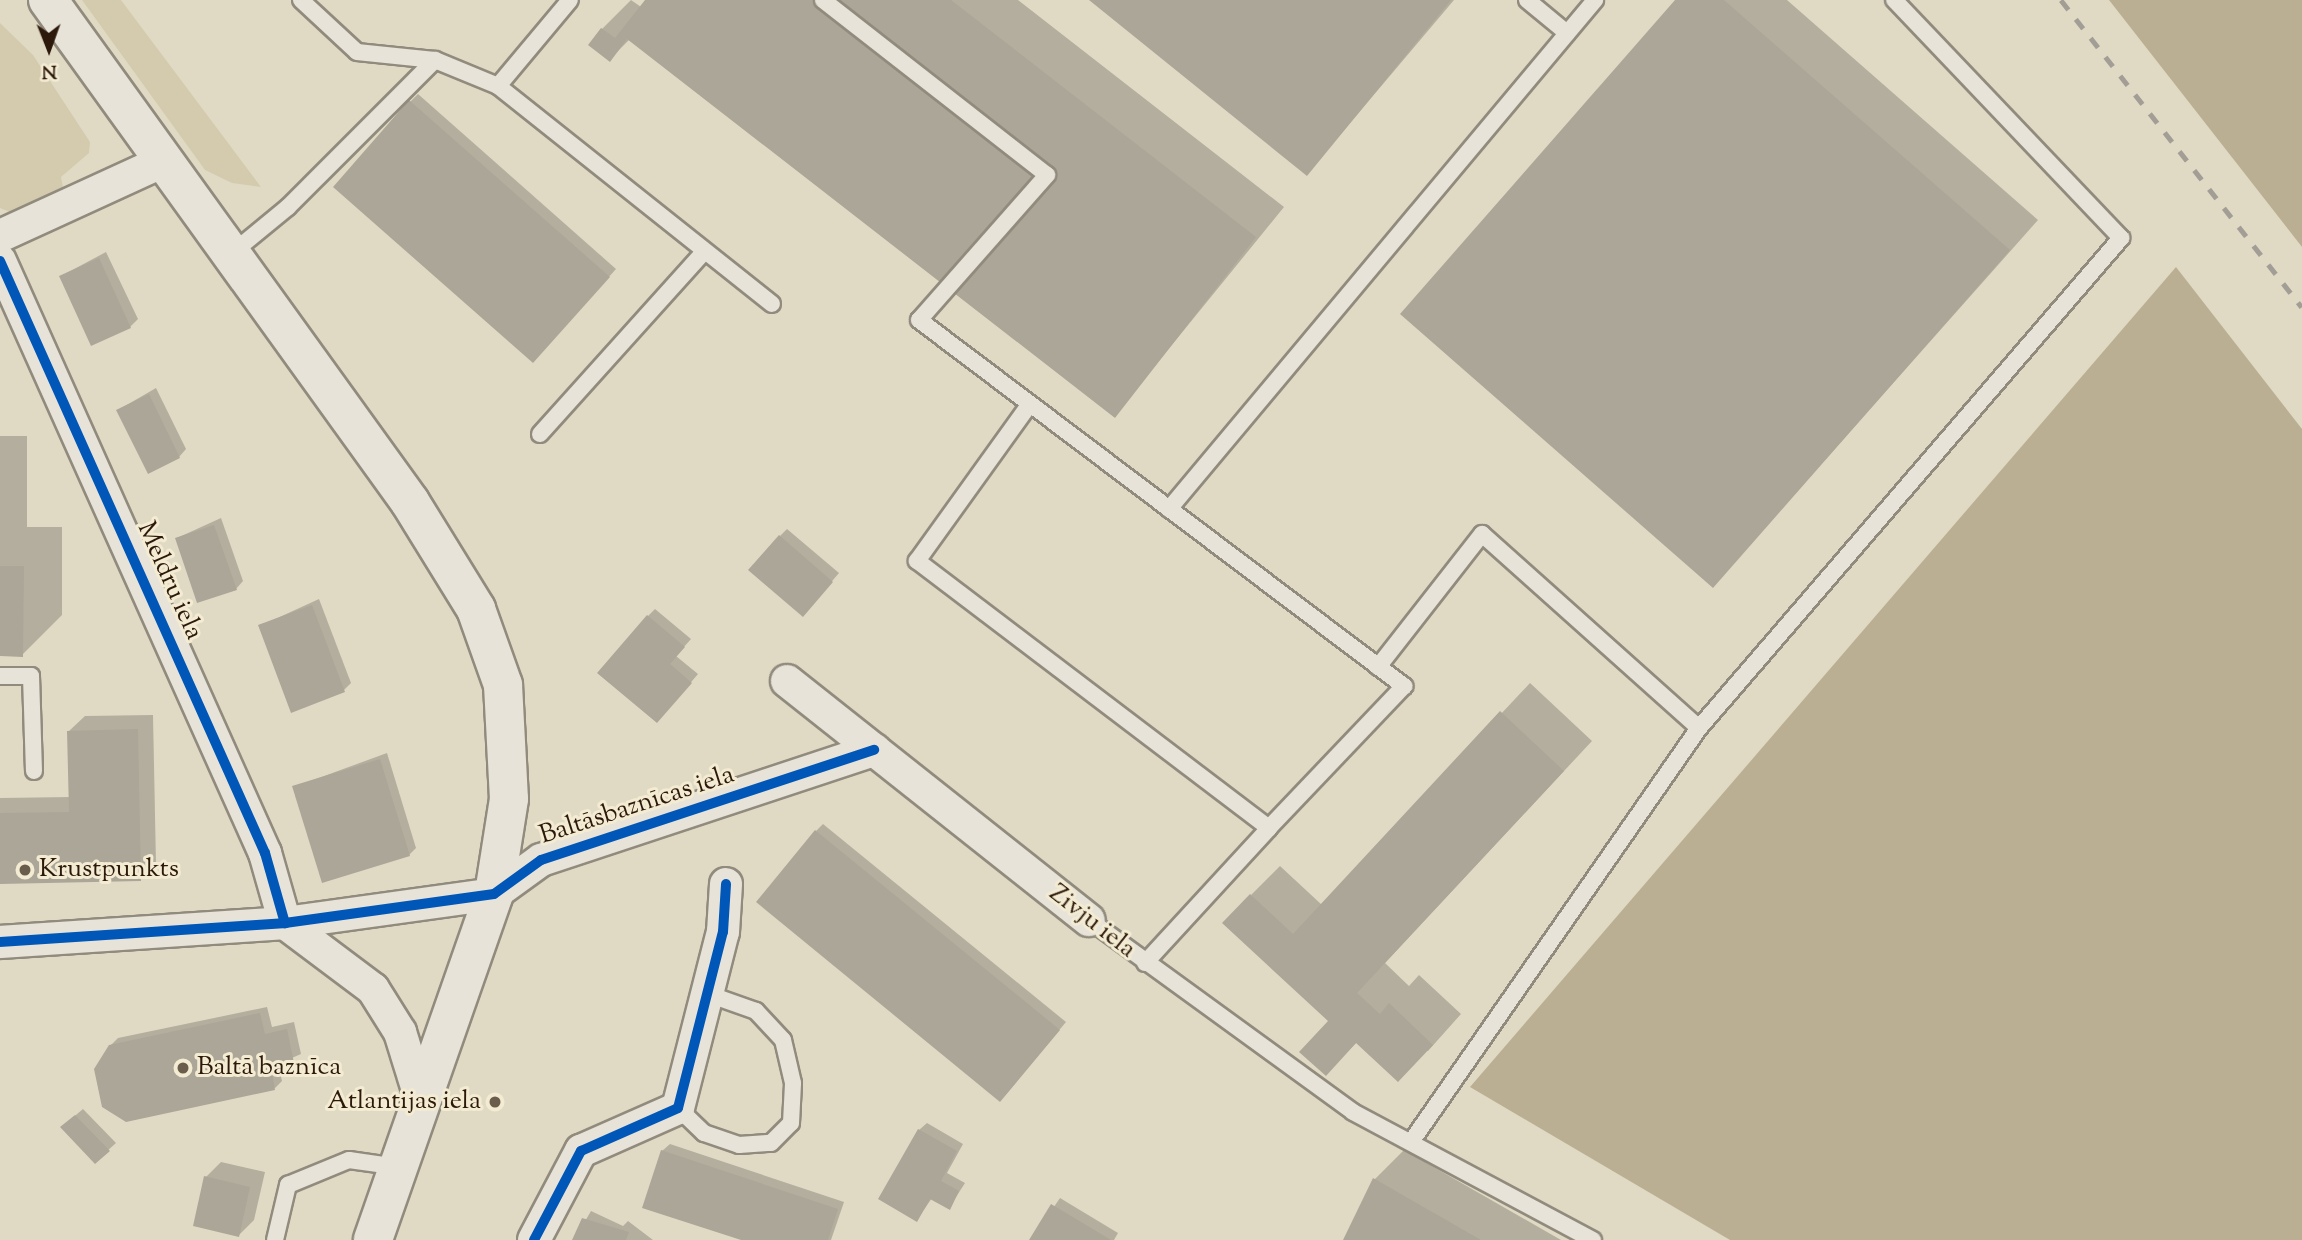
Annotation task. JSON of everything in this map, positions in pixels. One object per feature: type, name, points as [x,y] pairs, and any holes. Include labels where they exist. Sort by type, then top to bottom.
[{"type":"main road","points":[[48,0],[363,431],[475,609],[503,685],[509,799],[494,894],[373,1240]]},
{"type":"street","points":[[0,236],[164,161]]},
{"type":"street","name":"Meldru iela","points":[[0,261],[265,853],[285,923]]},
{"type":"street","name":"Zivju iela","points":[[787,681],[1089,920]]},
{"type":"street","name":"Baltāsbaznīcas iela","points":[[0,942],[285,923],[494,894],[541,860],[874,750]]},
{"type":"street","points":[[534,1240],[581,1151],[678,1108],[708,994],[726,884]]},
{"type":"street","points":[[285,923],[373,989],[400,1032],[422,1103]]},
{"type":"lane","points":[[301,0],[357,52],[435,60],[498,86],[772,304]]},
{"type":"lane","points":[[498,86],[569,0]]},
{"type":"lane","points":[[823,0],[1047,175],[919,320],[1404,687],[1145,963]]},
{"type":"lane","points":[[1527,0],[1567,33]]},
{"type":"lane","points":[[1169,509],[1595,0]]},
{"type":"lane","points":[[1411,1142],[1699,728],[2121,237],[1894,0]]},
{"type":"lane","points":[[232,253],[288,207],[435,60]]},
{"type":"lane","points":[[540,434],[705,251]]},
{"type":"lane","points":[[1030,404],[917,561],[1269,828]]},
{"type":"lane","points":[[1378,667],[1482,534],[1699,728]]},
{"type":"lane","points":[[0,676],[31,676],[34,771]]},
{"type":"lane","name":"Zivju iela","points":[[1089,920],[1353,1112],[1593,1240]]},
{"type":"lane","points":[[678,1108],[704,1133],[739,1144],[771,1143],[791,1123],[793,1083],[783,1040],[756,1011],[708,994]]},
{"type":"lane","points":[[275,1240],[288,1185],[349,1160],[398,1167]]},
{"type":"shaded area","points":[[82,0],[121,0],[261,187],[232,183],[205,170]]},
{"type":"shaded area","points":[[2109,0],[2302,0],[2302,247]]},
{"type":"shaded area","points":[[0,23],[33,55],[90,142],[89,153],[61,177],[63,187],[10,212],[0,208]]},
{"type":"shaded area","points":[[2176,267],[2302,429],[2302,1240],[1730,1240],[1470,1087]]},
{"type":"building","points":[[645,0],[951,0],[1256,237],[1115,418],[627,39],[610,62],[588,45],[601,28],[615,38]]},
{"type":"building","points":[[1089,0],[1451,0],[1307,176]]},
{"type":"building","points":[[1675,0],[1724,0],[2010,250],[1713,588],[1400,314]]},
{"type":"building","points":[[409,100],[610,277],[533,363],[333,187]]},
{"type":"building","points":[[99,258],[131,328],[91,346],[59,276]]},
{"type":"building","points":[[149,394],[180,458],[148,474],[116,410]]},
{"type":"building","points":[[214,525],[237,590],[197,603],[175,538]]},
{"type":"building","points":[[779,535],[833,582],[803,617],[748,570]]},
{"type":"building","points":[[0,566],[24,566],[23,657],[0,656]]},
{"type":"building","points":[[312,605],[345,692],[291,713],[258,625]]},
{"type":"building","points":[[647,615],[685,647],[670,664],[692,683],[657,723],[597,673]]},
{"type":"building","points":[[1500,711],[1564,771],[1357,993],[1380,1014],[1389,1003],[1433,1045],[1398,1082],[1356,1043],[1326,1076],[1299,1052],[1328,1021],[1222,923],[1250,894],[1293,934]]},
{"type":"building","points":[[138,729],[141,881],[0,884],[0,813],[69,812],[67,731]]},
{"type":"building","points":[[380,759],[410,856],[322,883],[292,786]]},
{"type":"building","points":[[815,830],[1060,1030],[1000,1102],[756,902]]},
{"type":"building","name":"Baltā baznīca","points":[[260,1013],[265,1034],[287,1029],[294,1063],[271,1067],[275,1090],[126,1122],[102,1107],[94,1069],[109,1045]]},
{"type":"building","points":[[75,1115],[110,1151],[95,1164],[60,1127]]},
{"type":"building","points":[[918,1129],[957,1151],[941,1181],[959,1191],[950,1210],[930,1199],[917,1222],[878,1199]]},
{"type":"building","points":[[661,1150],[838,1209],[828,1240],[741,1240],[642,1208]]},
{"type":"building","points":[[204,1176],[250,1187],[239,1237],[193,1226]]},
{"type":"building","points":[[1373,1178],[1481,1240],[1343,1240]]},
{"type":"building","points":[[1051,1204],[1111,1240],[1029,1240]]},
{"type":"building","points":[[582,1218],[629,1232],[626,1240],[572,1240]]},
{"type":"railway","points":[[2061,0],[2302,307]]},
{"type":"cycle path","points":[[0,261],[265,853],[285,923]]},
{"type":"cycle path","points":[[0,942],[285,923],[494,894],[541,860],[874,750]]},
{"type":"cycle path","points":[[534,1240],[581,1151],[678,1108],[723,932],[726,884]]},
{"type":"place","name":"Krustpunkts","points":[[25,870]]},
{"type":"place","name":"Baltā baznīca","points":[[183,1068]]},
{"type":"place","name":"Atlantijas iela","points":[[495,1102]]}]
